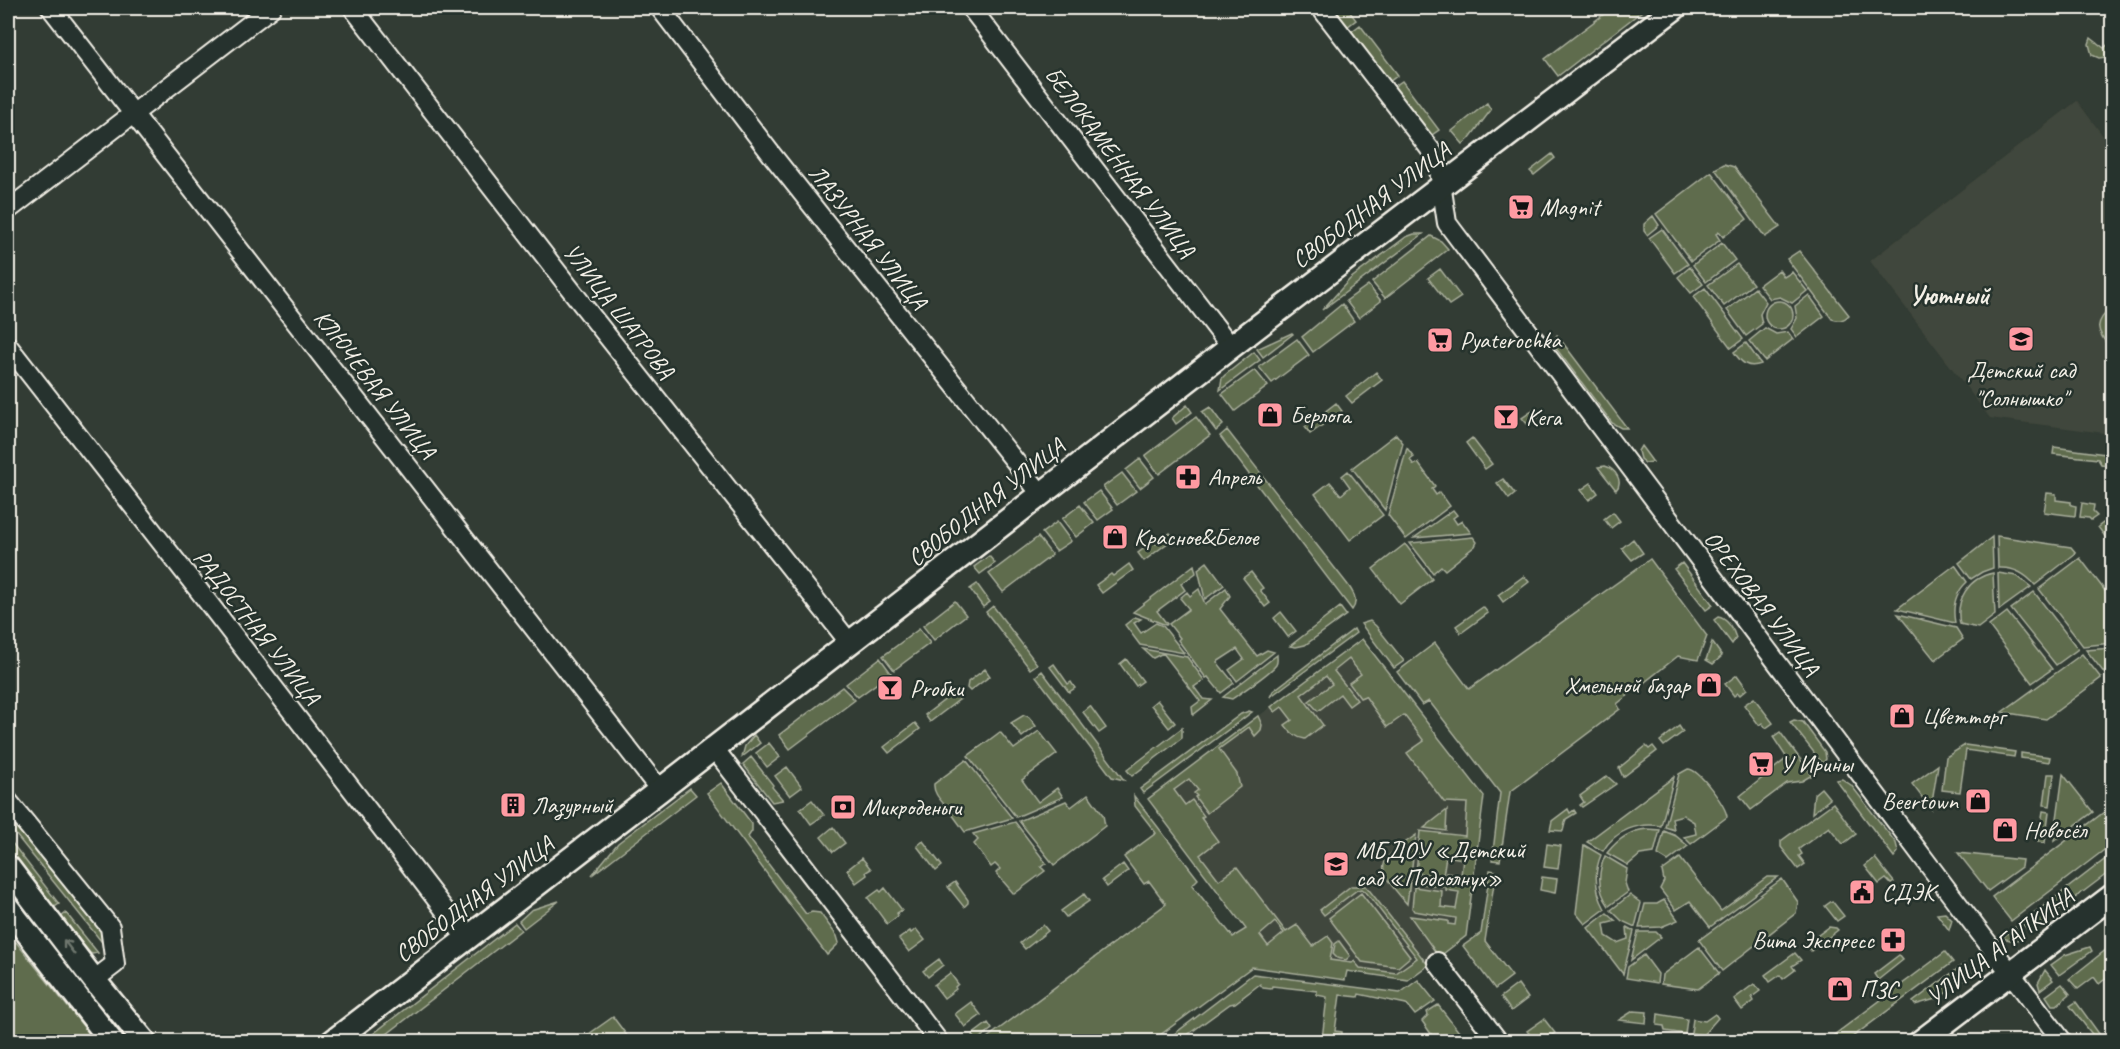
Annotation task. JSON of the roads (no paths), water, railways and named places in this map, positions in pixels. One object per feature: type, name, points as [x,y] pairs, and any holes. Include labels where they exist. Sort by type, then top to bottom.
[{"type":"main road","name":"СВОБОДНАЯ УЛИЦА","points":[[332,1041],[1231,347],[1675,8]]},
{"type":"main road","points":[[8,867],[94,980],[145,1041]]},
{"type":"main road","name":"УЛИЦА АГАПКИНА","points":[[1920,1041],[2112,896]]},
{"type":"main road","points":[[8,908],[112,1041]]},
{"type":"street","name":"КЛЮЧЕВАЯ УЛИЦА","points":[[51,8],[660,790]]},
{"type":"street","points":[[8,210],[271,8]]},
{"type":"street","name":"УЛИЦА ШАТРОВА","points":[[353,8],[582,304],[849,642]]},
{"type":"street","name":"ЛАЗУРНАЯ УЛИЦА","points":[[660,8],[772,155],[1041,494]]},
{"type":"street","name":"БЕЛОКАМЕННАЯ УЛИЦА","points":[[971,8],[1231,347]]},
{"type":"street","name":"ОРЕХОВАЯ УЛИЦА","points":[[1321,8],[1433,153],[1439,170],[1448,223],[2063,1041]]},
{"type":"street","name":"РАДОСТНАЯ УЛИЦА","points":[[8,346],[467,939]]},
{"type":"street","points":[[713,747],[939,1041]]},
{"type":"street","points":[[8,801],[110,927],[115,964],[94,980]]},
{"type":"street","points":[[1437,962],[1499,1041]]},
{"type":"place","name":"Magnit","points":[[1521,207]]},
{"type":"place","name":"Детский сад \"Солнышко\"","points":[[2021,339]]},
{"type":"place","name":"Pyaterochka","points":[[1440,340]]},
{"type":"place","name":"Берлога","points":[[1270,415]]},
{"type":"place","name":"Кега","points":[[1506,417]]},
{"type":"place","name":"Апрель","points":[[1188,477]]},
{"type":"place","name":"Красное&Белое","points":[[1115,537]]},
{"type":"place","name":"Хмельной базар","points":[[1709,685]]},
{"type":"place","name":"Proбки","points":[[890,688]]},
{"type":"place","name":"Цветторг","points":[[1902,716]]},
{"type":"place","name":"У Ирины","points":[[1761,764]]},
{"type":"place","name":"Beertown","points":[[1978,801]]},
{"type":"place","name":"Лазурный","points":[[513,805]]},
{"type":"place","name":"Микроденьги","points":[[843,807]]},
{"type":"place","name":"Новосёл","points":[[2005,830]]},
{"type":"place","name":"МБДОУ «Детский сад «Подсолнух»","points":[[1336,864]]},
{"type":"place","name":"СДЭК","points":[[1862,892]]},
{"type":"place","name":"Вита Экспресс","points":[[1893,940]]},
{"type":"place","name":"ПЗС","points":[[1840,989]]},
{"type":"district","name":"Уютный","points":[[1949,295]]}]
